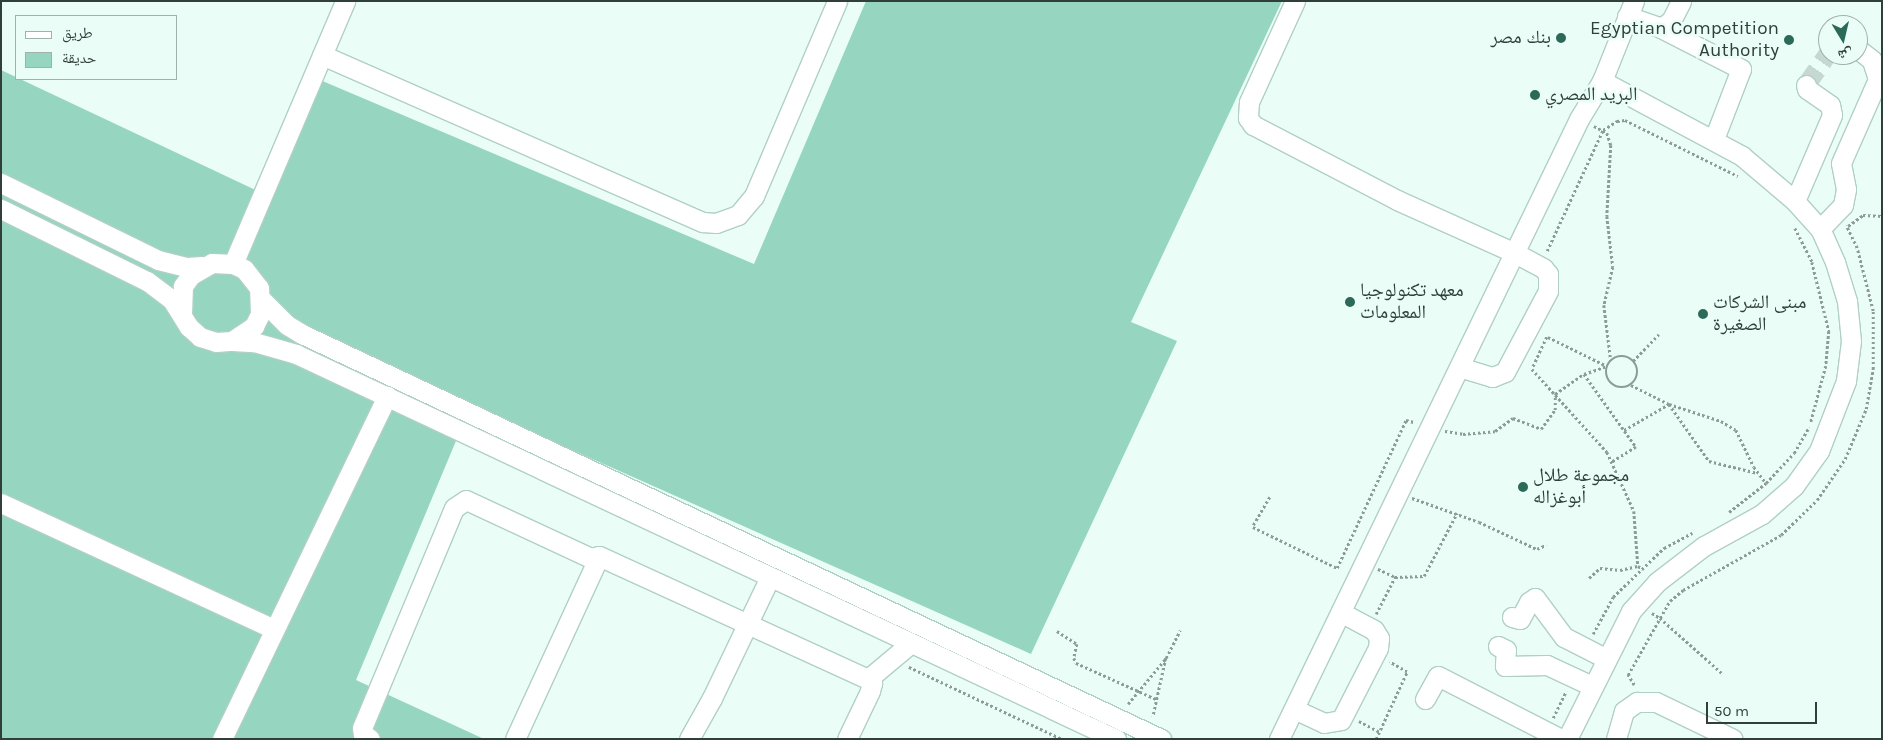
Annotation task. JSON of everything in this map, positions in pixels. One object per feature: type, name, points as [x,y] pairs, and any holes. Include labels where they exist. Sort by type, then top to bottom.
[{"type":"street","points":[[233,264],[345,1]]},
{"type":"street","points":[[322,55],[703,222],[716,223],[738,215],[754,196],[837,1]]},
{"type":"street","points":[[1295,1],[1249,102],[1247,110],[1253,125],[1397,200],[1515,253],[1540,266],[1548,274],[1550,282],[1530,326],[1505,372],[1492,377],[1460,367]]},
{"type":"street","points":[[1661,28],[1671,21],[1681,1]]},
{"type":"street","points":[[1279,739],[1579,118],[1602,81],[1631,9],[1661,28],[1741,69],[1714,139]]},
{"type":"street","points":[[1820,229],[1843,204],[1846,189],[1841,163],[1878,79],[1872,60],[1868,57]]},
{"type":"street","points":[[1567,739],[1631,611],[1657,582],[1704,546],[1762,514],[1794,486],[1819,451],[1846,381],[1851,341],[1847,301],[1835,262],[1820,229],[1795,201],[1763,172],[1714,139],[1602,81]]},
{"type":"street","points":[[1795,201],[1832,115],[1830,105],[1808,90],[1806,85]]},
{"type":"street","points":[[1,183],[158,260],[187,267],[202,266],[212,262],[233,264],[253,278],[262,300],[287,325],[302,334],[1156,736]]},
{"type":"street","points":[[1,209],[147,281],[161,290],[182,313],[189,327],[200,337],[216,342],[254,342],[296,354],[911,642],[1087,733],[1116,739]]},
{"type":"street","points":[[182,313],[183,286],[202,266]]},
{"type":"street","points":[[232,341],[254,326],[260,314],[262,300]]},
{"type":"street","points":[[222,739],[272,628],[387,396]]},
{"type":"street","points":[[370,739],[363,734],[362,728],[458,503],[466,500],[591,558],[599,556],[746,625],[868,679],[872,683],[870,691],[847,739]]},
{"type":"street","points":[[1,503],[272,628]]},
{"type":"street","points":[[515,739],[599,556]]},
{"type":"street","points":[[689,739],[712,698],[770,577]]},
{"type":"street","points":[[1512,618],[1520,619],[1535,598],[1564,636],[1607,659]]},
{"type":"street","points":[[1294,709],[1330,724],[1341,720],[1376,654],[1380,643],[1377,633],[1340,612]]},
{"type":"street","points":[[868,679],[911,642]]},
{"type":"street","points":[[1498,646],[1506,650],[1504,666],[1547,665],[1592,686]]},
{"type":"street","points":[[1426,699],[1438,676],[1561,739]]},
{"type":"street","points":[[1623,736],[1624,711],[1636,702],[1656,702],[1733,739]]},
{"type":"path","points":[[1579,118],[1603,130],[1612,145],[1607,216],[1613,267],[1604,305],[1611,361]]},
{"type":"path","points":[[1540,266],[1603,130],[1617,121],[1625,120],[1744,179]]},
{"type":"path","points":[[1846,227],[1863,215],[1882,216]]},
{"type":"path","points":[[1607,366],[1610,382],[1620,388],[1631,385],[1669,404],[1721,421],[1736,430],[1759,474],[1766,482],[1794,453],[1809,426],[1826,366],[1829,331],[1822,295],[1812,262],[1789,221]]},
{"type":"path","points":[[1530,326],[1547,337],[1607,366]]},
{"type":"path","points":[[1633,361],[1659,334]]},
{"type":"path","points":[[1547,337],[1532,369],[1594,436],[1612,462],[1634,510],[1638,566],[1657,582]]},
{"type":"path","points":[[1555,394],[1584,374],[1607,366],[1611,361],[1622,356],[1633,361],[1638,374],[1631,385]]},
{"type":"path","points":[[1584,374],[1636,447],[1612,462]]},
{"type":"path","points":[[1541,428],[1555,410],[1555,394]]},
{"type":"path","points":[[1669,404],[1709,461],[1759,474]]},
{"type":"path","points":[[1624,430],[1669,404]]},
{"type":"path","points":[[1397,493],[1457,513],[1538,549],[1546,545]]},
{"type":"path","points":[[1270,498],[1253,527],[1337,568]]},
{"type":"path","points":[[1363,563],[1395,577],[1424,576],[1457,513]]},
{"type":"path","points":[[1589,578],[1600,568],[1620,570],[1638,566]]},
{"type":"path","points":[[1656,702],[1632,683],[1628,675],[1660,618],[1722,673]]},
{"type":"path","points":[[1156,736],[1156,699],[1166,658],[1180,630]]},
{"type":"path","points":[[1058,631],[1077,644],[1074,658],[1076,662],[1137,692],[1156,699]]},
{"type":"path","points":[[1376,654],[1407,672],[1376,739]]},
{"type":"path","points":[[1117,718],[1166,658]]},
{"type":"path","points":[[892,659],[1062,739]]},
{"type":"path","points":[[1345,714],[1380,732]]},
{"type":"green space","points":[[866,1],[1282,1],[1131,322],[1177,341],[1031,654],[471,405],[356,680],[484,739],[1,739],[1,70],[15,77],[15,80],[22,80],[262,193],[313,77],[754,264]]},
{"type":"tunnel","points":[[1806,85],[1820,65]]},
{"type":"place","name":"بنك مصر","points":[[1561,38]]},
{"type":"place","name":"Egyptian Competition Authority","points":[[1789,40]]},
{"type":"place","name":"البريد المصري","points":[[1535,95]]},
{"type":"place","name":"معهد تكنولوجيا المعلومات","points":[[1350,302]]},
{"type":"place","name":"مبنى الشركات الصغيرة","points":[[1703,314]]},
{"type":"place","name":"مجموعة طلال أبوغزاله","points":[[1523,487]]}]
